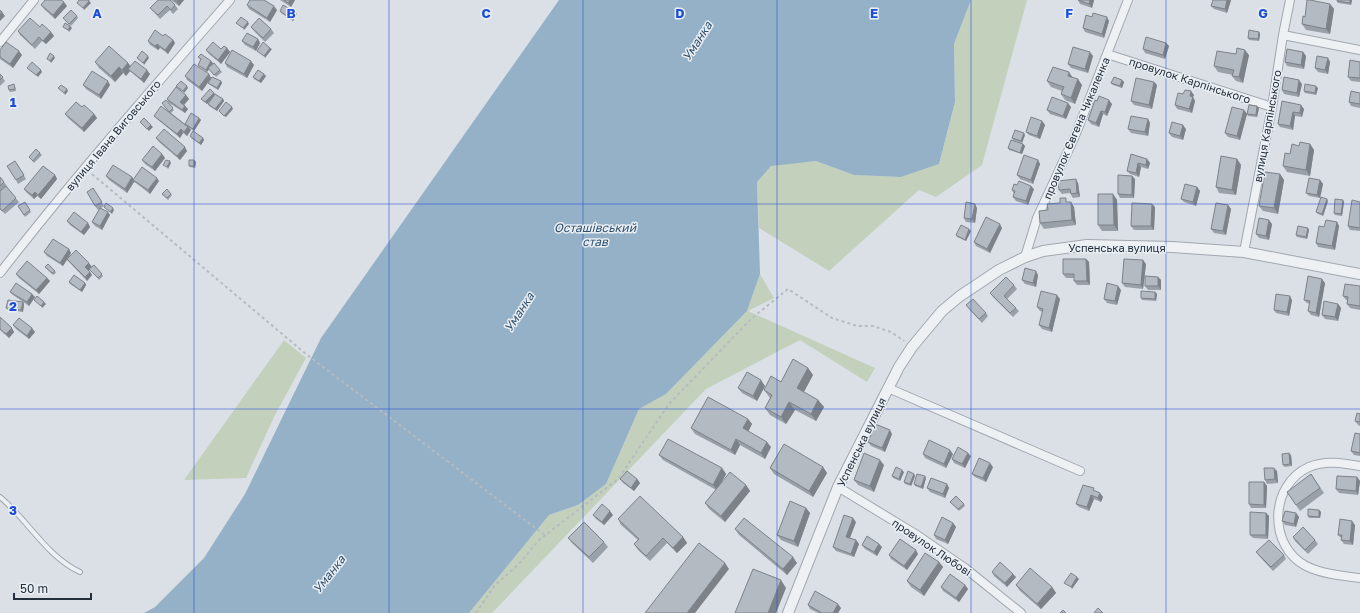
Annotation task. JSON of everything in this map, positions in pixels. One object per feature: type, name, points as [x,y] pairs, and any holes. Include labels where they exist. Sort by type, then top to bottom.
[{"type":"street","points":[[0,42],[34,0]]},
{"type":"street","name":"вулиця Івана Виговського","points":[[0,274],[39,223],[85,168],[230,0]]},
{"type":"street","name":"провулок Євгена Чикаленка","points":[[1025,257],[1037,218],[1074,136],[1128,0]]},
{"type":"street","name":"вулиця Карпінського","points":[[1244,252],[1272,107],[1290,0]]},
{"type":"street","points":[[1283,35],[1360,50]]},
{"type":"street","name":"провулок Карпінського","points":[[1107,54],[1272,107]]},
{"type":"street","name":"Успенська вулиця","points":[[788,613],[838,487],[888,388],[912,346],[931,323],[960,296],[999,270],[1025,257],[1048,249],[1087,244],[1172,247],[1244,252],[1360,274]]},
{"type":"street","points":[[888,388],[1080,471]]},
{"type":"street","points":[[1360,466],[1329,462],[1309,467],[1300,472],[1286,487],[1278,507],[1277,518],[1282,541],[1296,559],[1317,571],[1360,578]]},
{"type":"street","name":"провулок Любові","points":[[838,487],[911,531],[965,568],[1021,613]]},
{"type":"lane","points":[[0,497],[15,510],[27,526],[69,567],[80,572]]},
{"type":"path","points":[[85,168],[306,354],[546,536]]},
{"type":"path","points":[[476,613],[495,586],[518,565],[539,540],[618,479],[669,404],[751,319],[788,289],[832,318],[857,326],[873,326],[891,332],[912,346]]},
{"type":"green space","points":[[971,0],[1027,0],[982,165],[936,197],[919,190],[829,271],[759,228],[757,182],[771,165],[816,161],[854,175],[901,177],[939,164],[955,102],[954,44]]},
{"type":"green space","points":[[760,274],[774,298],[748,311],[875,368],[867,382],[800,340],[706,389],[492,613],[469,613],[549,515],[578,505],[606,484],[639,409],[666,394],[747,311]]},
{"type":"green space","points":[[284,340],[306,358],[275,415],[246,478],[184,480]]},
{"type":"water","name":"Осташівський став","points":[[559,0],[971,0],[954,44],[955,102],[939,164],[901,177],[854,175],[816,161],[771,166],[757,182],[760,274],[747,311],[666,394],[639,409],[606,484],[578,505],[549,515],[469,613],[144,613],[155,607],[204,558],[245,494],[321,338]]},
{"type":"building","points":[[45,0],[61,0],[64,2],[53,15],[41,5]]},
{"type":"building","points":[[79,0],[89,1],[83,8],[77,3]]},
{"type":"building","points":[[158,0],[170,0],[175,5],[171,10],[167,6],[158,15],[150,8]]},
{"type":"building","points":[[250,0],[264,0],[274,6],[267,18],[247,5]]},
{"type":"building","points":[[1078,0],[1090,0],[1089,4]]},
{"type":"building","points":[[1213,0],[1227,0],[1225,9],[1211,6]]},
{"type":"building","points":[[1307,0],[1330,4],[1326,29],[1302,24],[1303,16],[1305,17]]},
{"type":"building","points":[[1350,0],[1350,3],[1337,1]]},
{"type":"building","points":[[283,5],[295,12],[291,19],[280,11]]},
{"type":"building","points":[[71,10],[77,16],[69,24],[63,18]]},
{"type":"building","points":[[1093,13],[1107,17],[1102,34],[1083,28],[1086,15],[1092,17]]},
{"type":"building","points":[[241,17],[248,22],[243,28],[236,23]]},
{"type":"building","points":[[30,18],[40,27],[42,24],[51,32],[43,41],[39,37],[32,45],[18,31]]},
{"type":"building","points":[[259,18],[271,29],[263,38],[251,27]]},
{"type":"building","points":[[65,23],[70,26],[68,30],[63,27]]},
{"type":"building","points":[[155,30],[163,36],[165,34],[173,40],[165,50],[157,44],[155,46],[148,41]]},
{"type":"building","points":[[1249,30],[1259,32],[1258,39],[1248,38]]},
{"type":"building","points":[[247,33],[258,39],[253,47],[242,41]]},
{"type":"building","points":[[1146,37],[1166,43],[1163,55],[1143,49]]},
{"type":"building","points":[[6,42],[19,51],[10,64],[0,57],[0,50]]},
{"type":"building","points":[[213,42],[221,49],[224,46],[227,48],[218,60],[206,50]]},
{"type":"building","points":[[263,42],[270,48],[264,56],[257,51]]},
{"type":"building","points":[[109,46],[128,63],[122,70],[119,67],[111,76],[95,62]]},
{"type":"building","points":[[1073,47],[1090,52],[1085,69],[1068,64]]},
{"type":"building","points":[[1237,48],[1245,50],[1239,77],[1232,76],[1234,70],[1214,66],[1217,51],[1236,54]]},
{"type":"building","points":[[1287,49],[1303,52],[1301,65],[1285,62]]},
{"type":"building","points":[[232,50],[251,61],[244,74],[225,63]]},
{"type":"building","points":[[142,51],[148,56],[143,63],[137,58]]},
{"type":"building","points":[[50,53],[54,56],[50,61],[47,59]]},
{"type":"building","points":[[201,54],[211,61],[206,70],[198,65],[201,59],[198,57]]},
{"type":"building","points":[[1317,56],[1328,58],[1325,70],[1315,68]]},
{"type":"building","points":[[1350,60],[1360,62],[1360,78],[1348,77]]},
{"type":"building","points":[[135,61],[147,70],[141,79],[128,69]]},
{"type":"building","points":[[32,62],[41,70],[36,75],[27,68]]},
{"type":"building","points":[[214,63],[220,70],[214,75],[208,68]]},
{"type":"building","points":[[194,64],[209,74],[199,87],[185,76]]},
{"type":"building","points":[[1053,67],[1069,72],[1068,76],[1078,79],[1071,98],[1061,94],[1064,87],[1047,81]]},
{"type":"building","points":[[258,70],[264,74],[259,81],[253,77]]},
{"type":"building","points":[[92,71],[108,81],[99,95],[83,85]]},
{"type":"building","points":[[212,77],[221,81],[217,88],[208,83]]},
{"type":"building","points":[[1114,77],[1122,80],[1120,86],[1111,83]]},
{"type":"building","points":[[1284,77],[1299,80],[1297,93],[1282,90]]},
{"type":"building","points":[[1136,78],[1154,82],[1149,105],[1131,101]]},
{"type":"building","points":[[181,81],[187,86],[183,91],[176,86]]},
{"type":"building","points":[[14,84],[15,89],[9,90],[8,86]]},
{"type":"building","points":[[1305,84],[1316,86],[1315,93],[1304,91]]},
{"type":"building","points":[[61,85],[67,89],[64,93],[58,88]]},
{"type":"building","points":[[176,87],[186,95],[180,102],[185,106],[182,110],[167,99]]},
{"type":"building","points":[[210,89],[214,93],[205,102],[201,99]]},
{"type":"building","points":[[1185,90],[1191,91],[1190,96],[1193,97],[1189,109],[1175,105],[1178,93],[1183,94]]},
{"type":"building","points":[[1351,91],[1360,93],[1360,104],[1349,102]]},
{"type":"building","points":[[215,94],[223,99],[215,109],[208,104]]},
{"type":"building","points":[[1099,96],[1109,100],[1105,112],[1101,111],[1096,123],[1088,120],[1095,100],[1097,101]]},
{"type":"building","points":[[1052,97],[1068,103],[1063,116],[1047,110]]},
{"type":"building","points":[[166,100],[173,108],[169,112],[162,103]]},
{"type":"building","points":[[1282,101],[1301,105],[1300,113],[1293,112],[1290,126],[1278,124]]},
{"type":"building","points":[[76,102],[82,107],[84,105],[94,114],[82,128],[65,114]]},
{"type":"building","points":[[226,102],[232,107],[224,116],[219,111]]},
{"type":"building","points":[[1249,105],[1257,106],[1256,115],[1247,114]]},
{"type":"building","points":[[161,106],[188,127],[184,132],[181,129],[177,134],[154,116]]},
{"type":"building","points":[[1232,107],[1244,110],[1237,136],[1225,133]]},
{"type":"building","points":[[191,113],[199,118],[193,129],[185,124]]},
{"type":"building","points":[[1131,116],[1148,119],[1145,132],[1128,129]]},
{"type":"building","points":[[1031,117],[1042,121],[1037,136],[1026,132]]},
{"type":"building","points":[[144,118],[151,125],[147,129],[140,122]]},
{"type":"building","points":[[1172,122],[1183,125],[1180,136],[1169,133]]},
{"type":"building","points":[[164,129],[185,147],[177,156],[156,138]]},
{"type":"building","points":[[1015,130],[1024,133],[1021,141],[1012,138]]},
{"type":"building","points":[[193,131],[203,138],[199,143],[190,136]]},
{"type":"building","points":[[1011,140],[1023,144],[1020,153],[1008,148]]},
{"type":"building","points":[[1300,142],[1310,144],[1306,170],[1283,166],[1285,153],[1290,154],[1292,144],[1299,146]]},
{"type":"building","points":[[153,146],[162,154],[152,167],[142,160]]},
{"type":"building","points":[[36,149],[40,153],[33,161],[29,157]]},
{"type":"building","points":[[1131,154],[1147,159],[1146,165],[1138,163],[1136,173],[1127,171]]},
{"type":"building","points":[[1024,155],[1038,160],[1031,180],[1017,175]]},
{"type":"building","points":[[1221,156],[1237,159],[1232,190],[1216,187]]},
{"type":"building","points":[[166,160],[170,161],[167,167],[163,165]]},
{"type":"building","points":[[189,160],[194,160],[194,166],[189,166]]},
{"type":"building","points":[[15,161],[24,175],[16,180],[7,166]]},
{"type":"building","points":[[113,165],[132,177],[125,189],[106,176]]},
{"type":"building","points":[[43,166],[55,175],[38,195],[35,192],[32,195],[24,189]]},
{"type":"building","points":[[142,167],[157,178],[148,190],[133,180]]},
{"type":"building","points":[[1265,172],[1280,174],[1274,208],[1259,206]]},
{"type":"building","points":[[1118,175],[1132,176],[1132,195],[1118,194]]},
{"type":"building","points":[[0,177],[4,182],[0,186]]},
{"type":"building","points":[[1309,178],[1320,180],[1317,195],[1306,193]]},
{"type":"building","points":[[1076,179],[1077,193],[1071,194],[1070,189],[1059,190],[1058,181]]},
{"type":"building","points":[[1019,181],[1031,186],[1026,201],[1013,197],[1015,191],[1012,190],[1014,184],[1017,185]]},
{"type":"building","points":[[1185,184],[1197,187],[1193,202],[1181,199]]},
{"type":"building","points":[[6,186],[16,198],[2,211],[0,208],[0,191]]},
{"type":"building","points":[[93,188],[102,202],[95,206],[87,192]]},
{"type":"building","points":[[167,189],[171,194],[167,198],[162,194]]},
{"type":"building","points":[[1098,194],[1113,194],[1114,225],[1098,225]]},
{"type":"building","points":[[1321,197],[1327,199],[1322,214],[1316,212]]},
{"type":"building","points":[[1060,198],[1066,198],[1066,202],[1071,202],[1072,220],[1040,223],[1039,211],[1048,210],[1047,204],[1060,203]]},
{"type":"building","points":[[1335,199],[1343,200],[1341,214],[1334,213]]},
{"type":"building","points":[[1352,200],[1360,202],[1360,228],[1348,226]]},
{"type":"building","points":[[25,202],[30,210],[24,215],[18,206]]},
{"type":"building","points":[[966,202],[975,204],[972,219],[964,218]]},
{"type":"building","points":[[106,203],[113,208],[110,212],[104,207]]},
{"type":"building","points":[[1132,203],[1152,204],[1151,226],[1131,226]]},
{"type":"building","points":[[1216,203],[1228,205],[1223,231],[1211,229]]},
{"type":"building","points":[[100,208],[108,212],[100,226],[92,222]]},
{"type":"building","points":[[74,212],[88,223],[81,232],[67,221]]},
{"type":"building","points":[[986,217],[1000,224],[987,249],[974,242]]},
{"type":"building","points":[[1259,218],[1269,220],[1266,236],[1256,234]]},
{"type":"building","points":[[1326,220],[1337,222],[1332,246],[1316,243],[1319,226],[1324,227]]},
{"type":"building","points":[[961,225],[969,229],[965,240],[956,235]]},
{"type":"building","points":[[1298,226],[1308,228],[1306,237],[1296,235]]},
{"type":"building","points":[[53,239],[69,249],[60,263],[44,252]]},
{"type":"building","points":[[76,250],[89,263],[85,267],[90,272],[85,277],[67,259]]},
{"type":"building","points":[[1063,259],[1086,259],[1087,281],[1074,281],[1074,274],[1063,274]]},
{"type":"building","points":[[1124,259],[1143,260],[1141,285],[1122,283]]},
{"type":"building","points":[[27,261],[47,278],[36,290],[16,274]]},
{"type":"building","points":[[48,264],[55,271],[52,273],[45,267]]},
{"type":"building","points":[[94,265],[102,274],[98,278],[89,269]]},
{"type":"building","points":[[1025,268],[1036,271],[1033,283],[1022,280]]},
{"type":"building","points":[[74,275],[85,283],[80,290],[69,282]]},
{"type":"building","points":[[1145,276],[1158,277],[1158,286],[1145,286]]},
{"type":"building","points":[[1308,276],[1322,279],[1316,313],[1308,311],[1310,301],[1304,300]]},
{"type":"building","points":[[1006,277],[1014,285],[1004,296],[1016,308],[1010,313],[990,293]]},
{"type":"building","points":[[16,283],[32,294],[27,302],[10,292]]},
{"type":"building","points":[[1107,283],[1118,286],[1115,301],[1104,299]]},
{"type":"building","points":[[1345,284],[1360,286],[1360,306],[1347,304],[1348,297],[1343,296]]},
{"type":"building","points":[[1041,291],[1057,295],[1049,328],[1039,325],[1043,309],[1037,307]]},
{"type":"building","points":[[1141,291],[1155,292],[1155,299],[1141,298]]},
{"type":"building","points":[[1276,294],[1290,296],[1287,312],[1274,310]]},
{"type":"building","points":[[37,296],[44,302],[41,306],[34,300]]},
{"type":"building","points":[[973,299],[986,313],[979,319],[966,305]]},
{"type":"building","points":[[8,300],[23,302],[21,310],[6,308]]},
{"type":"building","points":[[1324,301],[1338,304],[1335,317],[1322,315]]},
{"type":"building","points":[[0,317],[12,328],[6,334],[0,329]]},
{"type":"building","points":[[19,318],[32,328],[27,336],[13,325]]},
{"type":"building","points":[[793,359],[808,368],[797,388],[818,400],[811,414],[789,402],[781,417],[765,408],[772,395],[764,390],[771,376],[781,382]]},
{"type":"building","points":[[747,372],[761,380],[753,396],[738,388]]},
{"type":"building","points":[[708,397],[748,419],[743,428],[767,442],[761,453],[736,439],[731,450],[691,428]]},
{"type":"building","points":[[1357,413],[1360,414],[1360,422],[1355,421]]},
{"type":"building","points":[[875,424],[890,430],[882,448],[868,442]]},
{"type":"building","points":[[1355,433],[1360,434],[1360,453],[1351,451]]},
{"type":"building","points":[[668,439],[722,468],[713,485],[659,455]]},
{"type":"building","points":[[929,440],[950,450],[944,464],[923,454]]},
{"type":"building","points":[[784,444],[823,467],[809,491],[770,468]]},
{"type":"building","points":[[958,447],[968,453],[962,464],[952,459]]},
{"type":"building","points":[[864,453],[880,460],[870,486],[854,480]]},
{"type":"building","points":[[1289,453],[1290,464],[1283,465],[1282,454]]},
{"type":"building","points":[[979,458],[990,463],[983,478],[972,474]]},
{"type":"building","points":[[896,467],[902,470],[899,479],[892,476]]},
{"type":"building","points":[[1264,468],[1274,468],[1275,479],[1265,480]]},
{"type":"building","points":[[627,471],[637,479],[631,488],[620,479]]},
{"type":"building","points":[[908,471],[914,474],[910,484],[904,482]]},
{"type":"building","points":[[730,472],[746,485],[721,516],[705,503]]},
{"type":"building","points":[[917,474],[925,476],[921,487],[914,484]]},
{"type":"building","points":[[1311,474],[1320,488],[1296,505],[1287,492]]},
{"type":"building","points":[[1337,476],[1357,477],[1356,491],[1336,489]]},
{"type":"building","points":[[931,478],[947,484],[943,494],[927,488]]},
{"type":"building","points":[[1249,482],[1264,482],[1264,505],[1249,504]]},
{"type":"building","points":[[1083,485],[1094,488],[1093,490],[1100,493],[1098,498],[1091,495],[1087,507],[1076,504]]},
{"type":"building","points":[[640,496],[683,537],[673,548],[663,538],[646,556],[634,544],[639,539],[618,519]]},
{"type":"building","points":[[956,496],[964,504],[958,509],[950,502]]},
{"type":"building","points":[[790,501],[806,508],[794,541],[777,535]]},
{"type":"building","points":[[602,504],[610,511],[602,522],[593,515]]},
{"type":"building","points":[[1308,509],[1319,510],[1319,517],[1308,516]]},
{"type":"building","points":[[1285,511],[1296,513],[1294,524],[1282,521]]},
{"type":"building","points":[[1250,512],[1266,513],[1266,535],[1250,535]]},
{"type":"building","points":[[844,515],[853,518],[846,537],[856,540],[851,554],[833,547]]},
{"type":"building","points":[[942,517],[953,523],[945,540],[934,535]]},
{"type":"building","points":[[744,518],[793,557],[783,569],[735,529]]},
{"type":"building","points":[[1340,519],[1352,521],[1350,541],[1341,540],[1342,535],[1338,535]]},
{"type":"building","points":[[584,522],[604,542],[589,557],[568,538]]},
{"type":"building","points":[[1303,527],[1315,540],[1305,550],[1293,537]]},
{"type":"building","points":[[867,536],[879,544],[874,552],[862,545]]},
{"type":"building","points":[[900,539],[916,550],[904,566],[889,555]]},
{"type":"building","points":[[1269,540],[1284,555],[1271,567],[1256,552]]},
{"type":"building","points":[[699,543],[725,563],[687,613],[645,613]]},
{"type":"building","points":[[925,553],[939,562],[920,590],[907,581]]},
{"type":"building","points":[[1000,562],[1013,574],[1005,583],[992,572]]},
{"type":"building","points":[[1030,568],[1052,587],[1037,604],[1016,585]]},
{"type":"building","points":[[753,569],[781,580],[768,613],[735,613]]},
{"type":"building","points":[[1071,573],[1077,577],[1071,587],[1064,583]]},
{"type":"building","points":[[950,574],[965,585],[956,598],[941,587]]},
{"type":"building","points":[[815,591],[838,604],[833,613],[822,613],[808,605]]},
{"type":"building","points":[[1098,608],[1103,613],[1094,613]]},
{"type":"water label","name":"Уманка","points":[[697,41]]},
{"type":"water label","name":"Уманка","points":[[519,312]]},
{"type":"water label","name":"Уманка","points":[[329,574]]}]
